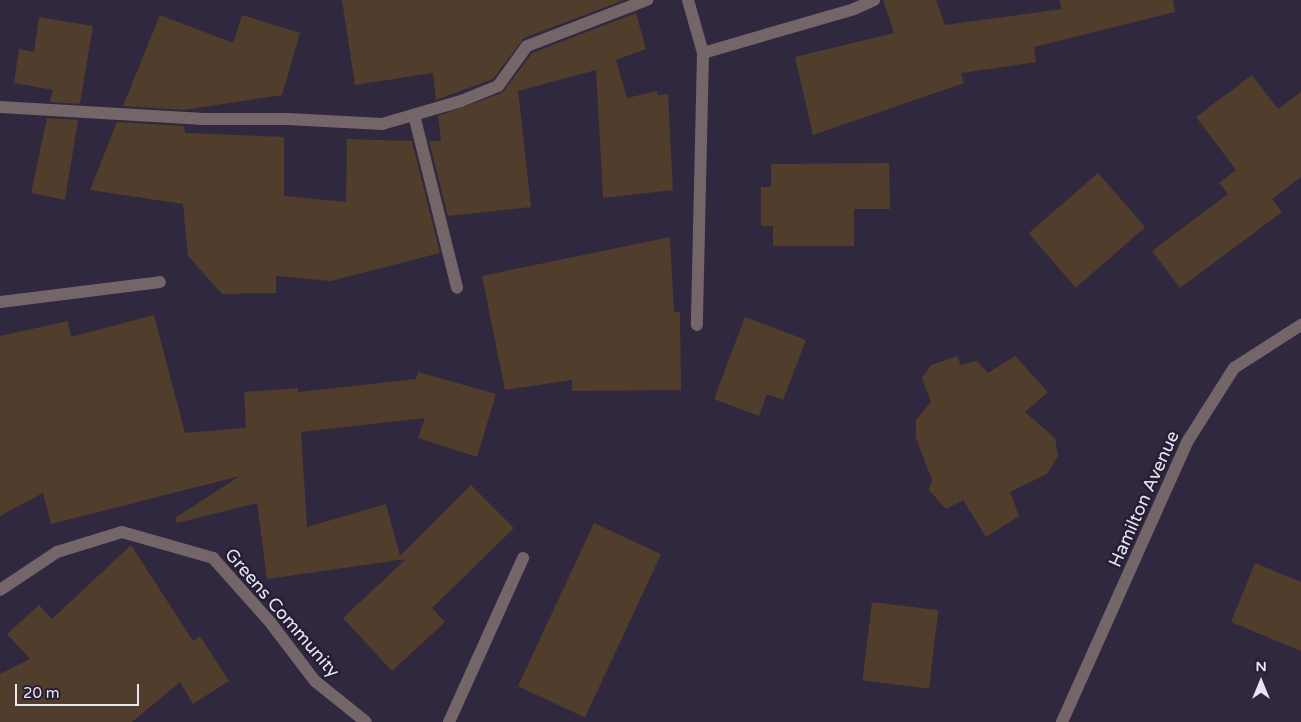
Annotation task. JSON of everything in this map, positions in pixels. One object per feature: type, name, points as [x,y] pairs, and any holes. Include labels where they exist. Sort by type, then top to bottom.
[{"type":"street","points":[[0,107],[200,120],[288,119],[382,124],[498,86],[527,46],[647,0]]},
{"type":"street","points":[[688,0],[703,53],[697,325]]},
{"type":"street","points":[[703,53],[844,12],[874,0]]},
{"type":"street","points":[[414,115],[456,288]]},
{"type":"street","points":[[0,302],[160,282]]},
{"type":"street","name":"Hamilton Avenue","points":[[1062,722],[1187,442],[1234,368],[1301,325]]},
{"type":"street","name":"Greens Community","points":[[0,590],[57,552],[122,532],[213,558],[270,622],[315,681],[366,722]]},
{"type":"street","points":[[449,722],[523,558]]},
{"type":"building","points":[[342,0],[624,0],[524,38],[493,79],[436,100],[433,73],[355,85]]},
{"type":"building","points":[[883,0],[936,0],[945,25],[1062,9],[1059,0],[1173,0],[1175,12],[1034,47],[1036,62],[961,73],[964,83],[813,135],[795,57],[894,33]]},
{"type":"building","points":[[636,13],[646,49],[616,60],[627,98],[657,91],[658,95],[668,94],[673,190],[603,198],[596,70],[518,91],[531,207],[448,216],[429,141],[441,141],[438,116],[502,93],[532,53]]},
{"type":"building","points":[[160,15],[233,43],[242,15],[300,33],[282,95],[184,110],[123,106]]},
{"type":"building","points":[[39,17],[93,26],[80,104],[50,102],[53,90],[14,83],[19,49],[34,52]]},
{"type":"building","points":[[1252,75],[1278,109],[1301,92],[1301,177],[1272,199],[1282,212],[1180,288],[1152,251],[1228,194],[1219,183],[1236,170],[1196,117]]},
{"type":"building","points":[[47,118],[78,120],[65,200],[31,193]]},
{"type":"building","points":[[117,122],[184,126],[185,133],[284,137],[284,196],[346,202],[347,139],[412,141],[440,253],[331,281],[276,276],[276,293],[222,294],[188,256],[183,204],[90,190]]},
{"type":"building","points":[[889,163],[890,209],[854,209],[854,246],[773,246],[773,226],[761,226],[761,187],[771,187],[771,164]]},
{"type":"building","points":[[1098,173],[1145,227],[1076,288],[1029,233]]},
{"type":"building","points":[[670,237],[674,312],[680,312],[681,390],[572,391],[572,380],[505,390],[482,276]]},
{"type":"building","points":[[154,315],[185,433],[246,428],[244,392],[298,388],[298,392],[416,379],[418,372],[496,394],[477,457],[418,438],[425,418],[301,432],[307,527],[386,504],[400,556],[471,485],[514,528],[432,608],[445,622],[392,671],[343,618],[406,559],[267,579],[257,503],[177,523],[175,518],[240,476],[51,524],[43,493],[0,516],[0,336],[68,321],[71,337]]},
{"type":"building","points":[[745,317],[806,340],[783,400],[767,394],[759,416],[714,399]]},
{"type":"building","points":[[957,356],[961,365],[977,361],[988,373],[1015,356],[1048,392],[1025,412],[1055,438],[1058,456],[1047,474],[1010,492],[1019,516],[986,537],[963,500],[946,509],[929,490],[932,480],[916,438],[916,420],[931,402],[922,378],[931,365]]},
{"type":"building","points":[[594,523],[661,554],[585,717],[518,686]]},
{"type":"building","points":[[131,545],[193,641],[200,636],[229,681],[193,704],[180,682],[132,722],[0,722],[0,674],[30,659],[7,634],[39,605],[52,619]]},
{"type":"building","points":[[1255,563],[1301,582],[1301,651],[1231,622]]},
{"type":"building","points":[[872,602],[939,610],[929,689],[862,680]]}]
